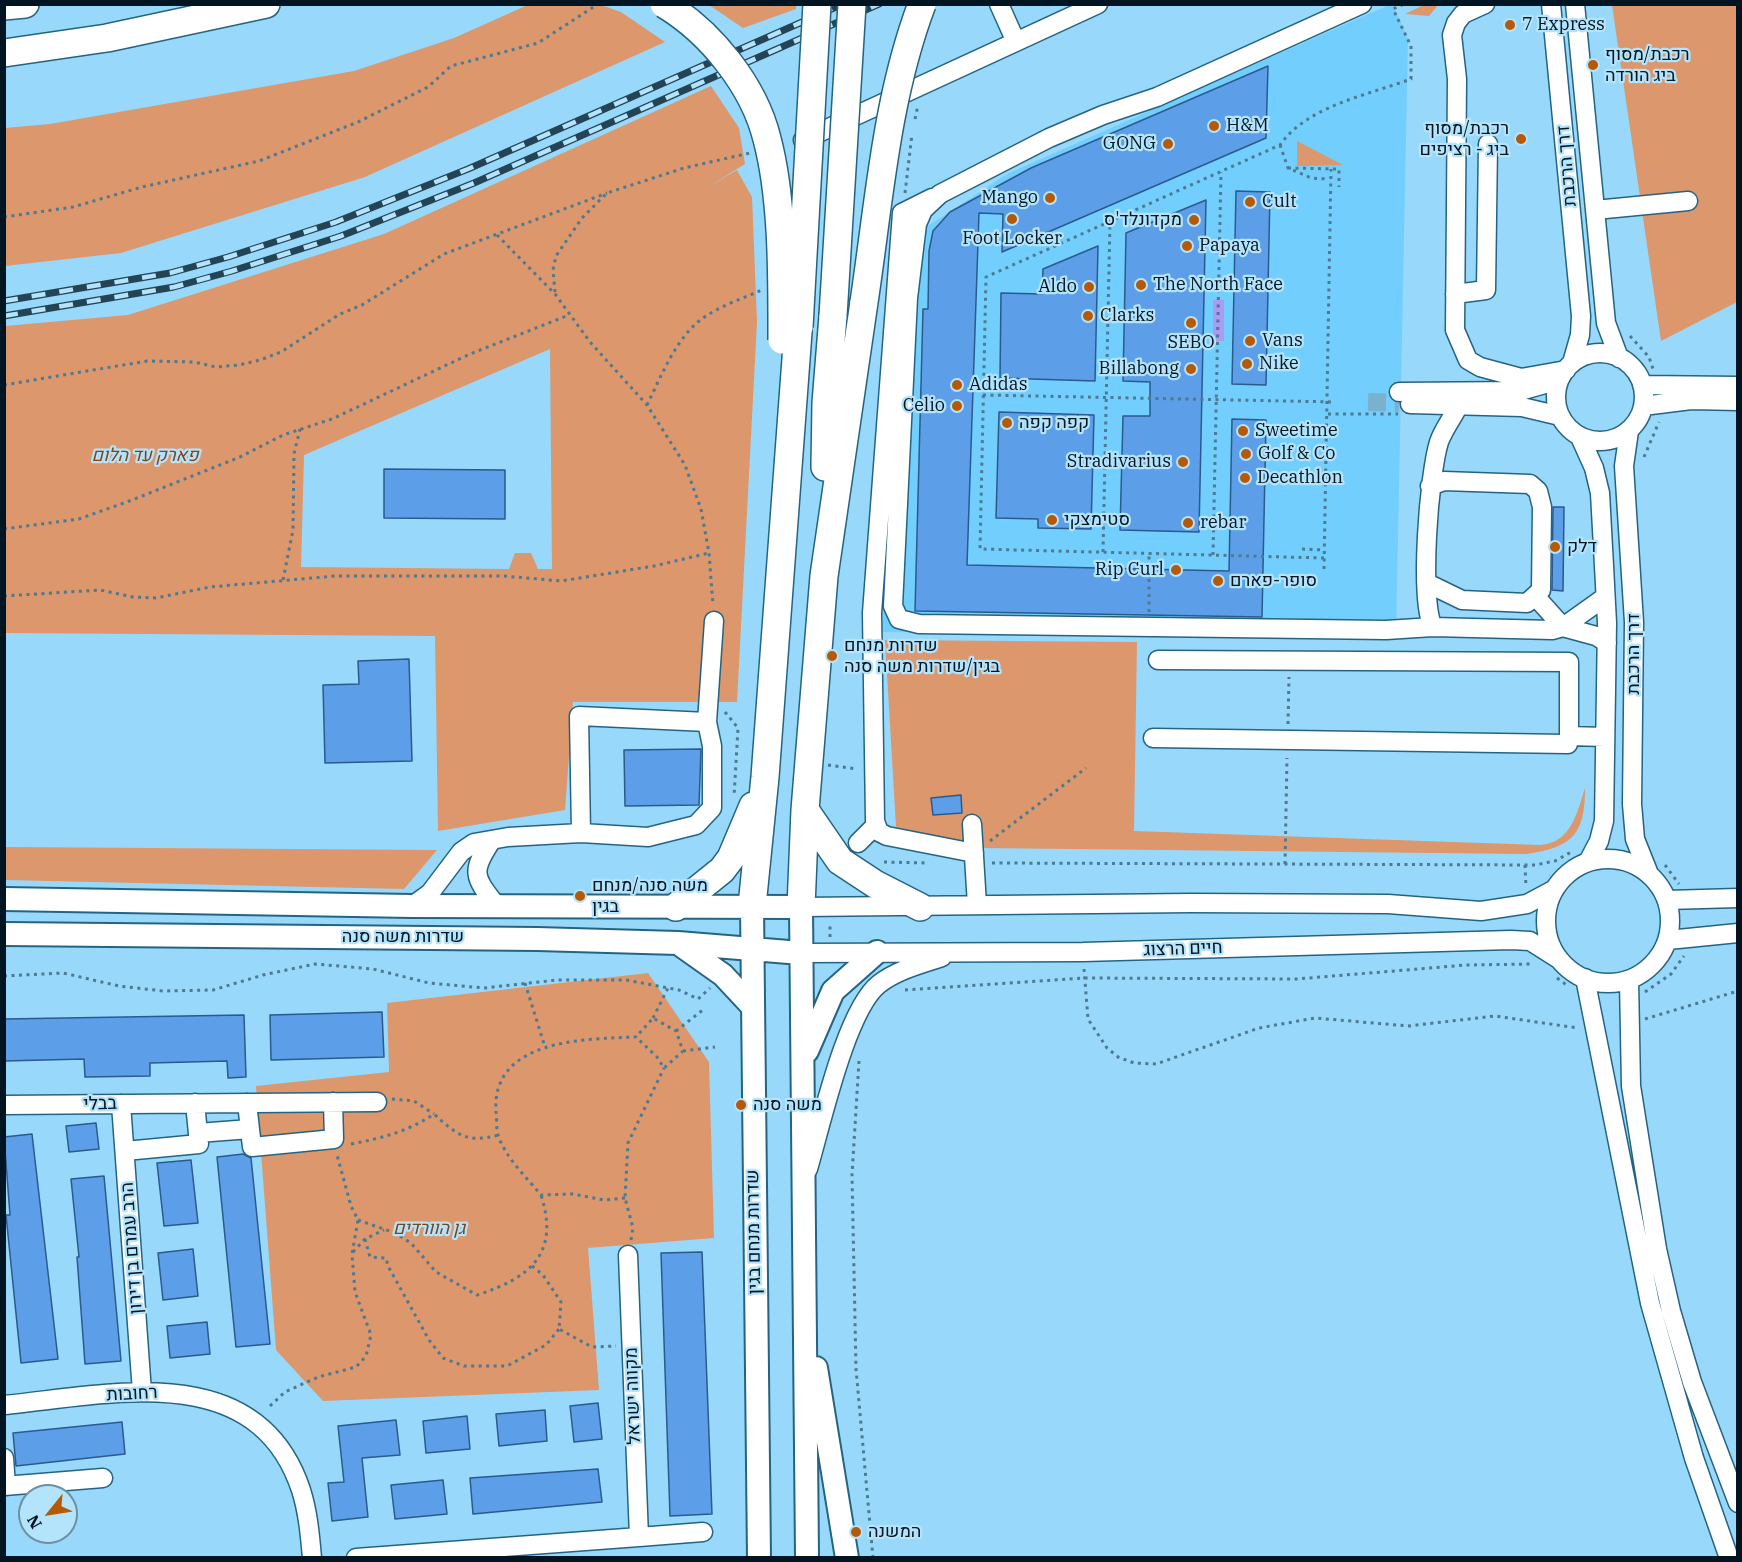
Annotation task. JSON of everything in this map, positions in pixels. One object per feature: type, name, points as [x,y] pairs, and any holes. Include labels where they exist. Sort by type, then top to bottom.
[{"type":"highway","points":[[4,6],[25,4]]},
{"type":"highway","points":[[4,53],[107,38],[266,4]]},
{"type":"highway","points":[[664,4],[687,21],[724,59],[746,90],[761,121],[768,140],[776,195],[782,280],[790,336]]},
{"type":"highway","points":[[752,906],[765,777],[782,548],[790,336],[817,4]]},
{"type":"highway","points":[[824,576],[826,403],[852,4]]},
{"type":"highway","points":[[801,907],[805,810],[824,576],[892,121],[903,62],[922,4]]},
{"type":"highway","points":[[676,907],[722,870],[731,858],[765,777]]},
{"type":"highway","points":[[805,810],[840,861],[875,884],[920,907]]},
{"type":"main road","name":"שדרות משה סנה","points":[[4,899],[411,906],[801,907]]},
{"type":"main road","name":"שדרות מנחם בגין","points":[[752,906],[751,1005],[759,1557]]},
{"type":"main road","points":[[801,907],[807,1557]]},
{"type":"main road","name":"שדרות משה סנה","points":[[4,934],[144,937],[429,936],[678,943],[752,951],[801,953]]},
{"type":"main road","points":[[678,943],[723,975],[751,1005]]},
{"type":"main road","points":[[802,1064],[826,1000],[852,971],[878,952]]},
{"type":"main road","points":[[806,1310],[829,1433],[847,1557]]},
{"type":"street","points":[[999,4],[1016,42]]},
{"type":"street","points":[[803,140],[1098,4]]},
{"type":"street","points":[[974,858],[887,836],[879,832],[876,825],[872,613],[902,213],[1049,138],[1305,38],[1362,4]]},
{"type":"street","points":[[1485,4],[1463,14],[1456,22],[1452,35],[1457,79],[1455,330],[1468,360],[1508,377],[1532,377],[1566,370]]},
{"type":"street","points":[[1537,4],[1554,23]]},
{"type":"street","name":"דרך הרכבת","points":[[1551,4],[1581,316],[1580,335],[1566,370]]},
{"type":"street","name":"דרך הרכבת","points":[[1575,4],[1606,323],[1619,358]]},
{"type":"street","points":[[801,88],[821,132]]},
{"type":"street","points":[[1455,294],[1486,290],[1488,144]]},
{"type":"street","points":[[940,194],[923,210],[917,224],[908,298],[892,585],[893,606],[899,619],[919,624],[1386,630],[1433,627],[1541,632],[1563,627],[1605,597]]},
{"type":"street","points":[[1595,210],[1688,201]]},
{"type":"street","points":[[1402,403],[1520,391],[1595,354],[1619,358],[1629,364],[1642,385],[1643,406],[1629,431],[1605,441],[1580,437],[1572,431],[1560,416],[1556,397],[1566,370]]},
{"type":"street","points":[[1642,385],[1737,386]]},
{"type":"street","points":[[1643,406],[1691,400],[1737,401]]},
{"type":"street","points":[[1402,403],[1522,408],[1560,416]]},
{"type":"street","points":[[1433,627],[1428,617],[1427,583],[1430,486],[1439,441],[1459,405]]},
{"type":"street","name":"דרך הרכבת","points":[[1629,431],[1624,465],[1634,622],[1632,804],[1635,839],[1649,874]]},
{"type":"street","name":"דרך הרכבת","points":[[1580,437],[1594,468],[1600,493],[1606,643],[1604,821],[1599,841],[1583,854]]},
{"type":"street","points":[[1427,583],[1462,600],[1527,603],[1541,590],[1542,507],[1539,491],[1530,484],[1444,481],[1430,486]]},
{"type":"street","points":[[1536,597],[1563,627],[1596,636],[1606,643]]},
{"type":"street","points":[[411,906],[430,893],[461,852],[474,843],[581,833],[648,837],[696,825],[712,808],[712,746],[707,722],[714,621]]},
{"type":"street","points":[[1153,738],[1568,744],[1569,736],[1569,662],[1158,660]]},
{"type":"street","points":[[581,833],[579,716],[707,722]]},
{"type":"street","points":[[1569,736],[1605,737]]},
{"type":"street","points":[[972,824],[977,905]]},
{"type":"street","points":[[858,843],[876,825]]},
{"type":"street","points":[[492,840],[479,860],[476,871],[480,884],[496,905]]},
{"type":"street","points":[[1629,989],[1585,978],[1556,967],[1546,925],[1548,906],[1555,889],[1583,854],[1631,863],[1649,874],[1667,900],[1670,913],[1668,940],[1659,958],[1629,989],[1631,1086],[1657,1249],[1671,1311],[1692,1382],[1737,1503]]},
{"type":"street","points":[[801,907],[1377,904],[1481,911],[1527,904],[1555,889]]},
{"type":"street","points":[[1667,900],[1737,898]]},
{"type":"street","points":[[1668,940],[1737,933]]},
{"type":"street","name":"חיים הרצוג","points":[[801,953],[1083,952],[1511,940],[1530,941],[1556,967]]},
{"type":"street","points":[[804,1181],[846,1042],[858,1010],[878,985],[892,976],[956,952]]},
{"type":"street","points":[[1585,978],[1650,1303],[1694,1458],[1730,1557],[1737,1552]]},
{"type":"street","points":[[247,1103],[252,1148],[334,1143],[333,1102]]},
{"type":"street","name":"בבלי","points":[[4,1105],[377,1102]]},
{"type":"street","points":[[125,1151],[199,1144],[195,1103]]},
{"type":"street","name":"הרב עמרם בן דירון","points":[[121,1104],[142,1392]]},
{"type":"street","points":[[198,1133],[250,1129]]},
{"type":"street","name":"מקווה ישראל","points":[[628,1255],[639,1537]]},
{"type":"street","name":"רחובות","points":[[4,1405],[142,1392],[174,1392],[207,1398],[234,1408],[254,1420],[277,1444],[300,1488],[307,1511],[312,1557]]},
{"type":"street","points":[[4,1458],[5,1486],[103,1478]]},
{"type":"street","points":[[356,1557],[703,1532]]},
{"type":"path","points":[[4,217],[73,207],[142,188],[259,161],[358,122],[428,87],[451,66],[538,43],[598,4]]},
{"type":"path","points":[[1324,558],[980,549],[986,277],[1280,145],[1289,132],[1315,114],[1411,79],[1411,46],[1393,9],[1404,4]]},
{"type":"path","points":[[902,213],[913,127],[923,85]]},
{"type":"path","points":[[1280,145],[1288,168],[1311,178],[1327,179]]},
{"type":"path","points":[[4,385],[147,361],[194,362],[216,367],[260,360],[281,352],[340,314],[362,305],[444,254],[572,204],[684,168],[760,150]]},
{"type":"path","points":[[1288,168],[1339,169],[1339,187]]},
{"type":"path","points":[[1324,569],[1331,169]]},
{"type":"path","points":[[1213,555],[1221,172]]},
{"type":"path","points":[[555,294],[553,270],[556,256],[577,225],[607,193]]},
{"type":"path","points":[[1103,552],[1110,221]]},
{"type":"path","points":[[497,235],[555,294],[569,315],[646,405],[686,465],[701,509],[709,553],[714,621]]},
{"type":"path","points":[[4,528],[79,519],[240,457],[300,429],[332,419],[470,354],[569,315]]},
{"type":"path","points":[[983,395],[1335,402]]},
{"type":"path","points":[[1328,414],[1402,403]]},
{"type":"path","points":[[282,580],[293,531],[294,454],[300,429]]},
{"type":"path","points":[[1302,549],[1324,550]]},
{"type":"path","points":[[4,596],[100,590],[133,597],[156,598],[210,587],[260,585],[282,580],[335,576],[481,576],[561,581],[654,566],[709,553]]},
{"type":"path","points":[[1149,554],[1149,627]]},
{"type":"path","points":[[847,767],[853,768]]},
{"type":"path","points":[[974,858],[1086,768]]},
{"type":"path","points":[[974,858],[1535,865],[1583,854]]},
{"type":"path","points":[[1658,856],[1688,899]]},
{"type":"path","points":[[881,862],[930,863]]},
{"type":"path","points":[[1629,989],[1650,990],[1671,974],[1683,956],[1690,937]]},
{"type":"path","points":[[1083,952],[1088,1019],[1107,1048],[1118,1057],[1134,1063],[1156,1064],[1260,1028],[1315,1018],[1408,1026],[1495,1016],[1597,1030]]},
{"type":"path","points":[[896,992],[930,987],[1084,978],[1297,979],[1466,965],[1530,963],[1538,966]]},
{"type":"path","points":[[4,976],[63,973],[119,986],[152,990],[213,990],[263,975],[315,964],[373,969],[429,984],[484,988],[557,980],[626,980],[669,987],[698,999],[723,975]]},
{"type":"path","points":[[1556,967],[1576,992],[1590,998]]},
{"type":"path","points":[[525,983],[545,1047]]},
{"type":"path","points":[[636,1037],[653,1018],[669,987]]},
{"type":"path","points":[[1630,1024],[1737,991]]},
{"type":"path","points":[[676,1031],[704,1009]]},
{"type":"path","points":[[653,1018],[676,1031],[682,1051]]},
{"type":"path","points":[[358,1220],[411,1243],[436,1272],[477,1295],[507,1285],[532,1266],[545,1249],[549,1218],[542,1195],[516,1164],[498,1135],[495,1094],[513,1063],[545,1047],[588,1039],[636,1037],[651,1049],[664,1068]]},
{"type":"path","points":[[628,1255],[633,1228],[625,1198],[628,1143],[664,1068],[682,1051],[715,1047]]},
{"type":"path","points":[[859,1060],[852,1175],[856,1369],[873,1557]]},
{"type":"path","points":[[377,1102],[395,1099],[414,1101],[465,1138],[485,1139],[498,1135]]},
{"type":"path","points":[[270,1406],[285,1392],[318,1377],[356,1366],[366,1356],[371,1335],[355,1292],[352,1254],[358,1220],[351,1206],[334,1143],[393,1135],[413,1128],[434,1114]]},
{"type":"path","points":[[542,1195],[573,1194],[604,1200],[625,1198]]},
{"type":"path","points":[[352,1254],[365,1239],[385,1230]]},
{"type":"path","points":[[365,1239],[370,1257],[386,1258],[388,1266],[429,1340],[443,1358],[464,1366],[507,1366],[546,1345],[559,1329],[561,1302],[543,1275],[532,1266]]},
{"type":"path","points":[[559,1329],[592,1347],[630,1346]]},
{"type":"shaded area","points":[[1393,5],[1408,39],[1396,635],[882,632],[904,251],[925,228],[1007,174]]},
{"type":"shaded area","points":[[1213,300],[1224,300],[1224,341],[1213,341]]},
{"type":"green space","points":[[530,4],[601,5],[621,12],[665,42],[365,177],[121,253],[5,266],[5,128],[50,124],[354,71],[454,38]]},
{"type":"green space","points":[[709,5],[796,5],[796,9],[743,28]]},
{"type":"green space","points":[[1424,5],[1438,5],[1429,16],[1405,14]]},
{"type":"green space","points":[[1612,5],[1737,5],[1737,302],[1661,341]]},
{"type":"green space","name":"פארק עד הלום","points":[[711,86],[739,128],[745,164],[708,187],[737,170],[752,197],[757,322],[737,702],[573,702],[565,810],[438,831],[435,636],[5,633],[5,326],[128,315],[384,234]],"holes":[[[550,349],[552,569],[538,569],[531,553],[515,553],[509,569],[301,567],[304,455]]]},
{"type":"green space","points":[[1297,141],[1343,165],[1297,166]]},
{"type":"green space","points":[[885,640],[1137,642],[1134,831],[1540,845],[1551,843],[1566,833],[1585,788],[1582,817],[1579,827],[1566,842],[1543,851],[1527,854],[981,848],[896,827]]},
{"type":"green space","points":[[5,847],[437,850],[404,889],[5,880]]},
{"type":"green space","name":"גן הוורדים","points":[[648,973],[709,1062],[714,1238],[588,1248],[599,1390],[323,1401],[276,1350],[256,1086],[389,1072],[387,1003]]},
{"type":"building","points":[[1268,66],[1266,138],[1002,252],[1003,214],[979,213],[967,565],[1229,571],[1232,419],[1266,420],[1262,617],[915,611],[923,309],[928,309],[929,251],[933,231],[950,212],[1031,168]]},
{"type":"building","points":[[1236,191],[1270,192],[1266,385],[1232,384]]},
{"type":"building","points":[[1206,200],[1199,532],[1120,530],[1123,416],[1150,416],[1150,382],[1123,381],[1126,233]]},
{"type":"building","points":[[1098,246],[1095,381],[1000,378],[1001,293],[1042,294],[1043,269]]},
{"type":"building","points":[[999,412],[1094,415],[1091,529],[1038,528],[1038,519],[996,518]]},
{"type":"building","points":[[384,469],[505,470],[505,519],[384,518]]},
{"type":"building","points":[[1553,507],[1564,507],[1563,591],[1552,590]]},
{"type":"building","points":[[409,659],[412,761],[325,763],[323,685],[359,684],[358,661]]},
{"type":"building","points":[[701,749],[699,805],[625,806],[624,750]]},
{"type":"building","points":[[961,795],[962,813],[933,815],[931,798]]},
{"type":"building","points":[[382,1012],[384,1057],[271,1060],[270,1015]]},
{"type":"building","points":[[244,1015],[246,1077],[228,1078],[227,1061],[150,1063],[150,1076],[85,1077],[84,1059],[4,1061],[4,1019]]},
{"type":"building","points":[[96,1123],[99,1149],[69,1152],[66,1126]]},
{"type":"building","points":[[32,1134],[58,1359],[21,1363],[6,1215],[10,1215],[4,1137]]},
{"type":"building","points":[[243,1154],[251,1158],[270,1344],[236,1347],[217,1157]]},
{"type":"building","points":[[191,1160],[198,1223],[164,1226],[157,1163]]},
{"type":"building","points":[[104,1176],[121,1361],[85,1364],[77,1257],[79,1257],[71,1179]]},
{"type":"building","points":[[193,1249],[198,1296],[163,1300],[158,1253]]},
{"type":"building","points":[[702,1252],[712,1514],[670,1516],[661,1253]]},
{"type":"building","points":[[207,1322],[210,1354],[170,1358],[167,1326]]},
{"type":"building","points":[[598,1403],[602,1439],[574,1442],[570,1406]]},
{"type":"building","points":[[545,1410],[547,1441],[499,1446],[496,1414]]},
{"type":"building","points":[[467,1416],[470,1449],[426,1453],[423,1421]]},
{"type":"building","points":[[396,1420],[400,1455],[362,1458],[368,1517],[332,1521],[328,1483],[344,1482],[338,1426]]},
{"type":"building","points":[[122,1422],[125,1454],[16,1466],[13,1433]]},
{"type":"building","points":[[598,1469],[602,1502],[473,1514],[470,1478]]},
{"type":"building","points":[[443,1480],[447,1514],[395,1519],[391,1485]]},
{"type":"tunnel","points":[[1368,402],[1399,403]]},
{"type":"railway","points":[[4,301],[170,273],[336,222],[468,169],[843,4]]},
{"type":"railway","points":[[4,316],[174,287],[341,236],[474,183],[879,4]]},
{"type":"place","name":"7 Express","points":[[1510,25]]},
{"type":"place","name":"רכבת/מסוף ביג הורדה","points":[[1593,65]]},
{"type":"place","name":"H&M","points":[[1214,126]]},
{"type":"place","name":"רכבת/מסוף ביג - רציפים","points":[[1521,139]]},
{"type":"place","name":"GONG","points":[[1168,144]]},
{"type":"place","name":"Mango","points":[[1050,198]]},
{"type":"place","name":"Cult","points":[[1250,202]]},
{"type":"place","name":"Foot Locker","points":[[1012,219]]},
{"type":"place","name":"מקדונלד'ס","points":[[1194,220]]},
{"type":"place","name":"Papaya","points":[[1187,246]]},
{"type":"place","name":"The North Face","points":[[1141,285]]},
{"type":"place","name":"Aldo","points":[[1089,287]]},
{"type":"place","name":"Clarks","points":[[1088,316]]},
{"type":"place","name":"SEBO","points":[[1191,323]]},
{"type":"place","name":"Vans","points":[[1250,341]]},
{"type":"place","name":"Nike","points":[[1247,364]]},
{"type":"place","name":"Billabong","points":[[1191,369]]},
{"type":"place","name":"Adidas","points":[[957,385]]},
{"type":"place","name":"Celio","points":[[957,406]]},
{"type":"place","name":"קפה קפה","points":[[1007,423]]},
{"type":"place","name":"Sweetime","points":[[1243,431]]},
{"type":"place","name":"Golf & Co","points":[[1246,454]]},
{"type":"place","name":"Stradivarius","points":[[1183,462]]},
{"type":"place","name":"Decathlon","points":[[1245,478]]},
{"type":"place","name":"סטימצקי","points":[[1052,520]]},
{"type":"place","name":"rebar","points":[[1188,523]]},
{"type":"place","name":"דלק","points":[[1555,547]]},
{"type":"place","name":"Rip Curl","points":[[1176,570]]},
{"type":"place","name":"סופר-פארם","points":[[1218,581]]},
{"type":"place","name":"שדרות מנחם בגין/שדרות משה סנה","points":[[832,656]]},
{"type":"place","name":"משה סנה/מנחם בגין","points":[[580,896]]},
{"type":"place","name":"משה סנה","points":[[741,1105]]},
{"type":"place","name":"המשנה","points":[[856,1532]]}]
